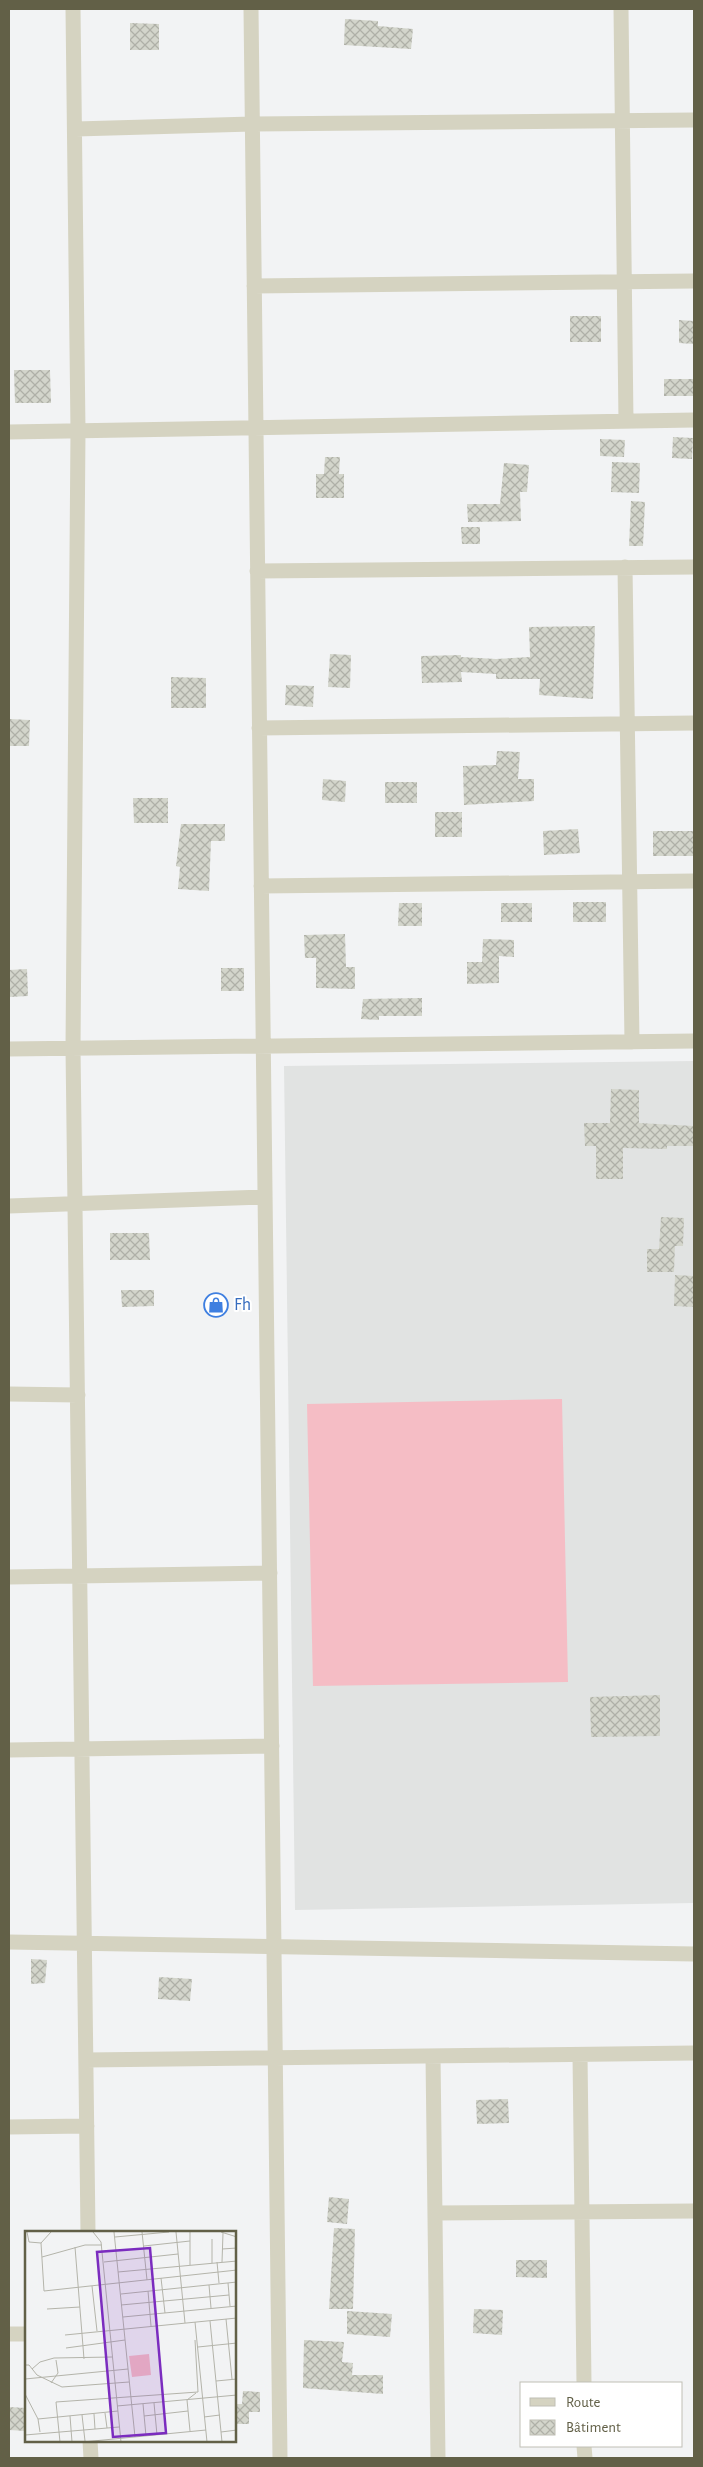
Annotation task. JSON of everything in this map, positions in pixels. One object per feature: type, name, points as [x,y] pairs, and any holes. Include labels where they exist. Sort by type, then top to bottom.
[{"type":"street","points":[[73,9],[76,129],[78,431],[73,1048],[88,2231]]},
{"type":"street","points":[[251,9],[280,2458]]},
{"type":"street","points":[[621,9],[626,421]]},
{"type":"street","points":[[76,129],[252,124],[694,120]]},
{"type":"street","points":[[254,286],[694,281]]},
{"type":"street","points":[[9,432],[694,420]]},
{"type":"street","points":[[625,567],[632,1042]]},
{"type":"street","points":[[257,571],[694,567]]},
{"type":"street","points":[[259,728],[694,723]]},
{"type":"street","points":[[261,886],[694,882]]},
{"type":"street","points":[[9,1049],[694,1041]]},
{"type":"street","points":[[9,1206],[265,1197]]},
{"type":"street","points":[[9,1394],[78,1395]]},
{"type":"street","points":[[9,1577],[80,1578],[270,1573]]},
{"type":"street","points":[[9,1750],[272,1746]]},
{"type":"street","points":[[9,1942],[694,1954]]},
{"type":"street","points":[[86,2060],[694,2053]]},
{"type":"street","points":[[580,2055],[584,2382]]},
{"type":"street","points":[[433,2056],[438,2458]]},
{"type":"street","points":[[9,2127],[87,2126]]},
{"type":"street","points":[[435,2213],[694,2210]]},
{"type":"street","points":[[9,2334],[25,2334]]},
{"type":"street","points":[[90,2442],[90,2458]]},
{"type":"shaded area","points":[[694,1061],[694,1903],[295,1910],[284,1066]]},
{"type":"shaded area","points":[[562,1399],[568,1682],[313,1686],[307,1404]]},
{"type":"building","points":[[345,19],[378,21],[378,26],[413,29],[411,49],[344,45]]},
{"type":"building","points":[[130,23],[159,24],[159,50],[130,50]]},
{"type":"building","points":[[570,316],[601,316],[601,342],[570,342]]},
{"type":"building","points":[[679,320],[694,321],[694,344],[679,343]]},
{"type":"building","points":[[14,370],[50,370],[51,403],[15,403]]},
{"type":"building","points":[[664,379],[694,379],[694,396],[664,396]]},
{"type":"building","points":[[673,437],[693,438],[692,459],[672,458]]},
{"type":"building","points":[[600,439],[625,440],[624,457],[600,456]]},
{"type":"building","points":[[325,457],[340,457],[339,474],[344,474],[344,498],[316,498],[316,474],[324,474]]},
{"type":"building","points":[[612,462],[640,463],[639,493],[611,492]]},
{"type":"building","points":[[504,463],[529,465],[527,492],[520,492],[521,521],[468,522],[467,504],[500,504]]},
{"type":"building","points":[[631,501],[645,502],[643,546],[629,546]]},
{"type":"building","points":[[461,527],[480,527],[480,544],[462,544]]},
{"type":"building","points":[[595,626],[593,699],[539,695],[540,679],[496,679],[496,674],[461,672],[462,682],[422,683],[421,656],[461,655],[461,657],[496,659],[530,657],[529,627]]},
{"type":"building","points":[[330,654],[351,655],[350,688],[328,687]]},
{"type":"building","points":[[171,677],[206,678],[206,708],[171,708]]},
{"type":"building","points":[[286,685],[314,686],[313,707],[285,705]]},
{"type":"building","points":[[9,719],[30,720],[29,746],[9,746]]},
{"type":"building","points":[[497,751],[520,752],[518,779],[534,779],[534,801],[464,805],[463,766],[496,765]]},
{"type":"building","points":[[323,779],[346,781],[345,802],[322,800]]},
{"type":"building","points":[[385,782],[417,782],[417,803],[385,803]]},
{"type":"building","points":[[133,798],[168,798],[168,823],[134,823]]},
{"type":"building","points":[[435,812],[462,812],[462,837],[435,837]]},
{"type":"building","points":[[181,824],[225,824],[225,841],[211,841],[209,891],[178,889],[180,867],[176,866]]},
{"type":"building","points":[[578,829],[580,853],[544,855],[543,831]]},
{"type":"building","points":[[653,831],[694,831],[694,856],[653,856]]},
{"type":"building","points":[[573,902],[606,902],[606,922],[573,922]]},
{"type":"building","points":[[399,903],[422,903],[422,926],[398,926]]},
{"type":"building","points":[[501,903],[532,903],[532,922],[501,922]]},
{"type":"building","points":[[345,934],[346,967],[355,967],[355,989],[316,988],[316,958],[305,958],[304,935]]},
{"type":"building","points":[[483,939],[514,940],[514,957],[499,956],[499,983],[467,984],[467,962],[482,962]]},
{"type":"building","points":[[221,968],[244,968],[244,991],[221,991]]},
{"type":"building","points":[[27,969],[28,996],[9,997],[9,970]]},
{"type":"building","points":[[422,998],[422,1016],[379,1016],[379,1020],[361,1019],[363,999]]},
{"type":"building","points":[[611,1089],[639,1090],[639,1123],[694,1126],[694,1146],[667,1146],[667,1149],[623,1148],[623,1179],[596,1179],[596,1146],[585,1146],[584,1123],[610,1123]]},
{"type":"building","points":[[661,1217],[684,1218],[683,1246],[675,1246],[674,1272],[647,1272],[647,1249],[659,1249]]},
{"type":"building","points":[[110,1233],[149,1233],[150,1260],[110,1260]]},
{"type":"building","points":[[675,1275],[694,1276],[694,1307],[674,1306]]},
{"type":"building","points":[[121,1290],[154,1290],[154,1306],[122,1307]]},
{"type":"building","points":[[660,1695],[660,1736],[591,1737],[590,1697]]},
{"type":"building","points":[[31,1959],[47,1960],[45,1983],[31,1984]]},
{"type":"building","points":[[159,1977],[192,1979],[190,2001],[158,1999]]},
{"type":"building","points":[[508,2099],[509,2123],[477,2124],[476,2100]]},
{"type":"building","points":[[329,2197],[349,2199],[347,2224],[327,2222]]},
{"type":"building","points":[[334,2228],[355,2229],[353,2309],[329,2309]]},
{"type":"building","points":[[516,2260],[547,2260],[547,2278],[516,2277]]},
{"type":"building","points":[[474,2309],[503,2310],[502,2335],[473,2333]]},
{"type":"building","points":[[347,2311],[392,2314],[390,2337],[347,2334]]},
{"type":"building","points":[[304,2340],[344,2342],[342,2362],[353,2363],[352,2375],[383,2375],[383,2394],[303,2388]]},
{"type":"building","points":[[243,2391],[260,2392],[260,2412],[249,2412],[249,2424],[236,2424],[236,2404],[242,2404]]},
{"type":"building","points":[[9,2407],[25,2408],[25,2431],[9,2430]]},
{"type":"place","name":"Fh","points":[[216,1305]]}]
